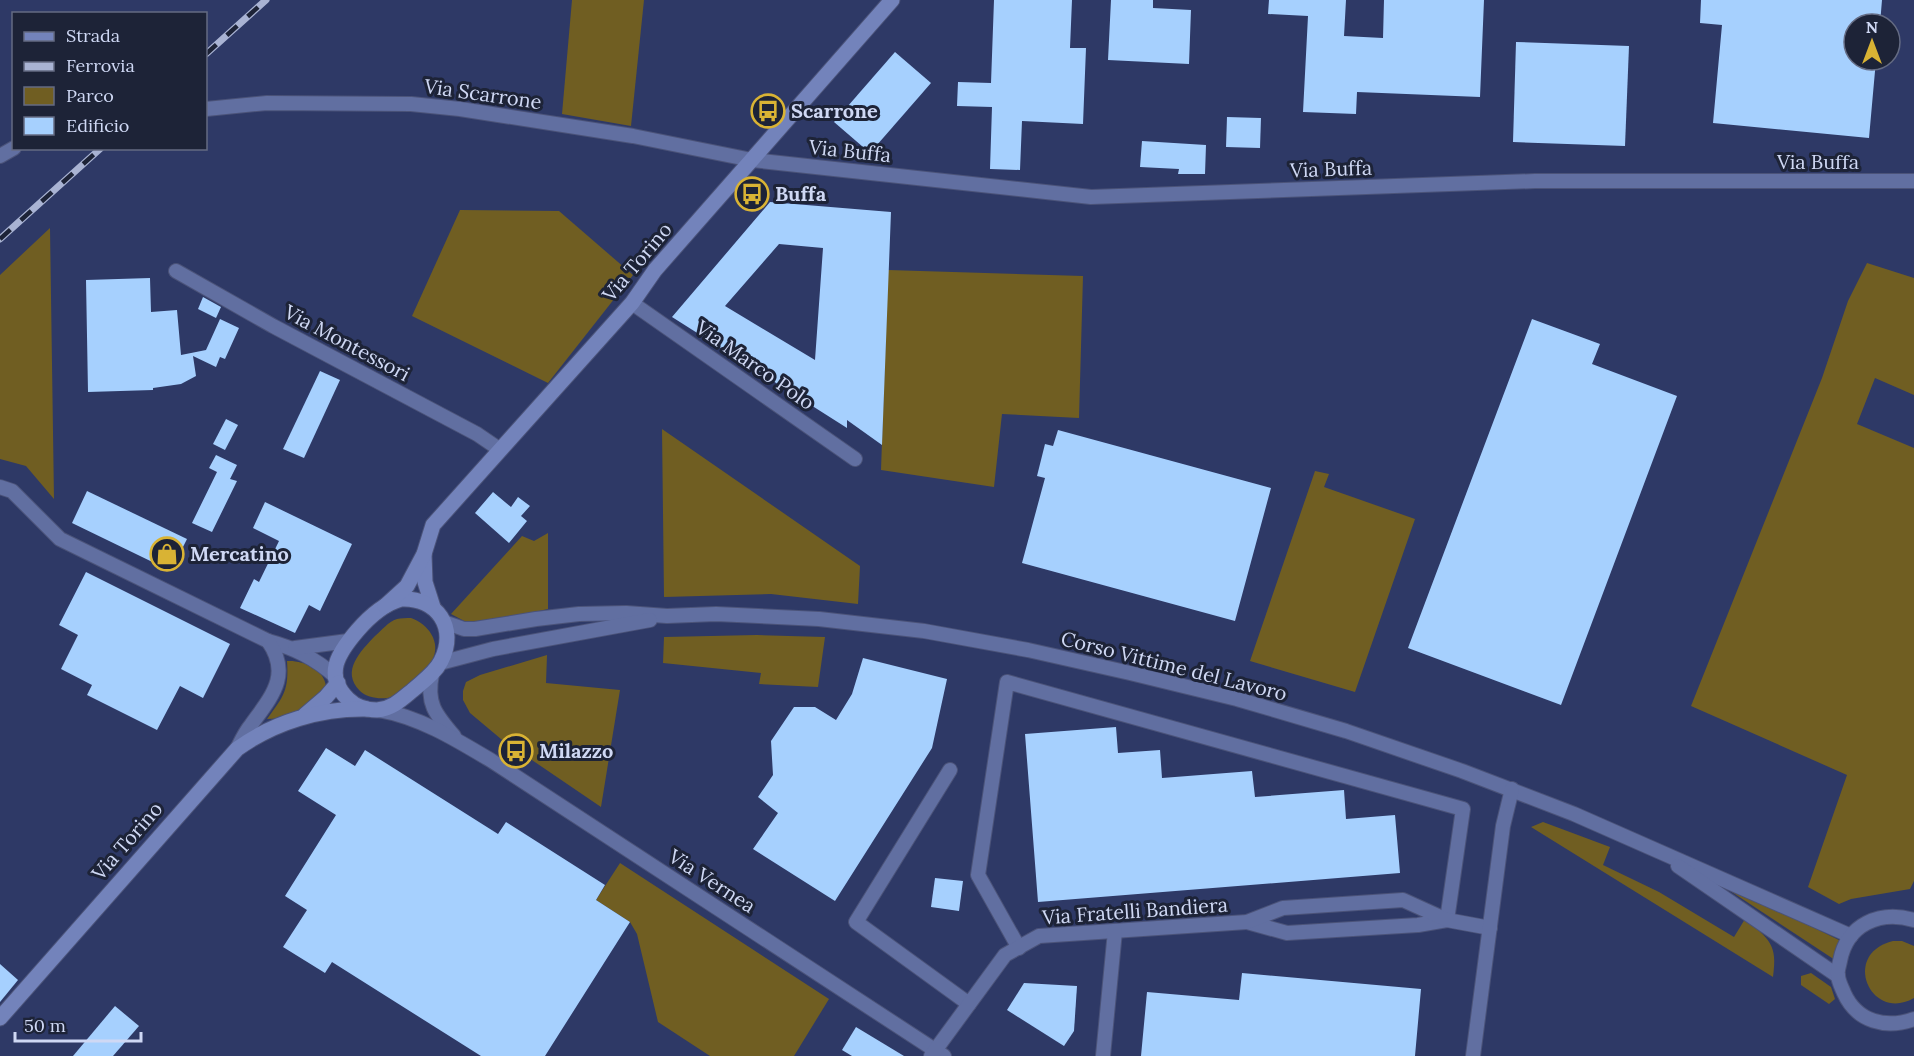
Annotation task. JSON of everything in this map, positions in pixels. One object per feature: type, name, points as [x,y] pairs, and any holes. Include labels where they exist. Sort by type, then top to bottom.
[{"type":"main road","name":"Via Torino","points":[[424,554],[434,525],[632,303],[656,270],[892,0]]},
{"type":"main road","points":[[373,709],[351,702],[344,696],[337,680],[336,666],[339,653],[368,619],[406,586],[424,554]]},
{"type":"main road","points":[[424,554],[425,582],[433,608]]},
{"type":"main road","points":[[303,716],[349,709],[390,707],[400,701],[436,668],[447,639],[444,622],[433,608],[426,603],[409,599],[385,606]]},
{"type":"main road","points":[[303,716],[326,697],[337,680]]},
{"type":"main road","name":"Via Torino","points":[[0,1018],[237,749],[260,734],[303,716]]},
{"type":"street","name":"Via Scarrone","points":[[207,109],[267,103],[411,104],[633,136],[752,160]]},
{"type":"street","name":"Via Buffa","points":[[752,160],[1091,197],[1534,180],[1914,181]]},
{"type":"street","name":"Via Montessori","points":[[176,271],[273,326],[477,434],[500,449]]},
{"type":"street","name":"Via Marco Polo","points":[[632,303],[855,459]]},
{"type":"street","points":[[0,487],[12,491],[60,539],[268,641],[292,648],[315,659],[337,680]]},
{"type":"street","points":[[444,622],[464,630],[475,630],[579,614],[626,613],[667,616]]},
{"type":"street","name":"Corso Vittime del Lavoro","points":[[667,616],[716,614],[819,619],[924,631],[1028,650],[1237,699],[1346,731],[1512,789],[1851,936]]},
{"type":"street","points":[[458,740],[440,719],[431,703],[429,689],[436,668],[493,649],[667,616]]},
{"type":"street","points":[[237,749],[275,689],[278,662],[275,651],[268,641]]},
{"type":"street","points":[[292,648],[348,642]]},
{"type":"street","points":[[1018,948],[978,875],[1007,682],[1463,809],[1447,920]]},
{"type":"street","points":[[373,709],[402,714],[458,740]]},
{"type":"street","name":"Via Vernea","points":[[458,740],[936,1054]]},
{"type":"street","points":[[950,770],[856,922],[969,1004]]},
{"type":"street","points":[[1473,1056],[1503,826],[1512,789]]},
{"type":"street","name":"Corso Vittime del Lavoro","points":[[1652,848],[1838,976]]},
{"type":"street","name":"Via Fratelli Bandiera","points":[[936,1054],[1005,955],[1039,936],[1247,922],[1283,908],[1403,900],[1447,920],[1490,928]]},
{"type":"street","points":[[1914,920],[1899,916],[1881,917],[1863,925],[1851,936],[1842,952],[1838,976],[1846,997],[1866,1017],[1884,1024],[1900,1024],[1914,1019]]},
{"type":"street","name":"Via Fratelli Bandiera","points":[[1247,922],[1287,933],[1418,925],[1447,920]]},
{"type":"street","points":[[1103,1056],[1115,931]]},
{"type":"green space","points":[[572,0],[644,0],[631,126],[562,114]]},
{"type":"green space","points":[[460,210],[559,211],[633,275],[548,383],[412,316]]},
{"type":"green space","points":[[50,228],[54,499],[26,466],[0,459],[0,275]]},
{"type":"green space","points":[[1867,263],[1914,278],[1914,395],[1875,378],[1857,424],[1914,448],[1914,881],[1910,889],[1851,899],[1839,904],[1808,887],[1847,775],[1691,706],[1822,378],[1848,301]]},
{"type":"green space","points":[[888,270],[1083,276],[1079,418],[1002,414],[994,487],[881,470]]},
{"type":"green space","points":[[662,429],[860,566],[858,604],[771,594],[664,597]]},
{"type":"green space","points":[[1315,471],[1329,474],[1324,487],[1415,519],[1355,692],[1250,661]]},
{"type":"green space","points":[[548,533],[548,609],[485,623],[468,623],[451,614],[522,536],[534,541]]},
{"type":"green space","points":[[411,618],[428,629],[432,635],[435,654],[432,661],[398,695],[382,698],[363,694],[354,684],[352,676],[352,669],[359,655],[391,622]]},
{"type":"green space","points":[[757,635],[825,637],[818,687],[759,684],[761,673],[663,663],[664,637]]},
{"type":"green space","points":[[547,655],[546,683],[620,690],[601,807],[501,739],[470,713],[463,700],[466,682],[480,675]]},
{"type":"green space","points":[[287,661],[300,662],[317,670],[326,686],[315,699],[298,711],[267,719],[284,692]]},
{"type":"green space","points":[[1543,822],[1610,847],[1603,865],[1659,892],[1734,937],[1745,919],[1766,937],[1773,949],[1773,977],[1531,827]]},
{"type":"green space","points":[[620,863],[829,999],[794,1056],[710,1056],[658,1022],[637,934],[630,922],[596,900]]},
{"type":"green space","points":[[1706,875],[1841,941],[1835,960]]},
{"type":"green space","points":[[1893,941],[1902,941],[1914,946],[1914,998],[1899,1003],[1885,1001],[1874,994],[1868,984],[1865,971],[1868,959],[1877,948]]},
{"type":"green space","points":[[1811,973],[1831,987],[1835,999],[1829,1004],[1801,985],[1801,976]]},
{"type":"building","points":[[994,0],[1072,0],[1070,48],[1086,48],[1083,124],[1022,121],[1020,170],[990,169],[992,107],[957,106],[958,82],[991,83]]},
{"type":"building","points":[[1111,0],[1153,0],[1153,8],[1191,10],[1189,64],[1108,60]]},
{"type":"building","points":[[1269,0],[1346,0],[1344,36],[1383,38],[1384,0],[1484,0],[1480,97],[1357,92],[1356,114],[1303,112],[1308,16],[1268,14]]},
{"type":"building","points":[[1701,0],[1882,0],[1881,12],[1842,12],[1842,72],[1875,72],[1869,138],[1713,123],[1722,25],[1700,23]]},
{"type":"building","points":[[1516,42],[1629,46],[1625,146],[1513,142]]},
{"type":"building","points":[[895,52],[931,83],[870,153],[834,122]]},
{"type":"building","points":[[1227,117],[1261,118],[1260,148],[1226,147]]},
{"type":"building","points":[[1142,141],[1206,145],[1205,174],[1178,174],[1179,169],[1140,167]]},
{"type":"building","points":[[770,202],[891,212],[882,445],[847,420],[847,428],[672,317]],"holes":[[[779,244],[823,248],[815,360],[725,306]]]},
{"type":"building","points":[[150,278],[151,312],[177,310],[181,355],[206,350],[220,319],[239,328],[225,359],[220,357],[216,367],[193,356],[196,376],[181,384],[153,388],[153,390],[88,392],[86,280]]},
{"type":"building","points":[[203,297],[221,307],[216,318],[198,309]]},
{"type":"building","points":[[1532,319],[1600,344],[1592,364],[1677,396],[1561,705],[1408,648]]},
{"type":"building","points":[[320,371],[340,380],[304,458],[283,449]]},
{"type":"building","points":[[226,419],[238,425],[225,450],[213,444]]},
{"type":"building","points":[[1058,430],[1271,488],[1235,621],[1022,563],[1045,478],[1037,476],[1045,444],[1053,446]]},
{"type":"building","points":[[216,455],[237,465],[230,479],[237,481],[212,532],[192,523],[217,472],[209,468]]},
{"type":"building","points":[[87,491],[187,539],[171,571],[72,523]]},
{"type":"building","points":[[493,492],[511,507],[518,497],[530,506],[521,516],[527,521],[509,543],[475,513]]},
{"type":"building","points":[[265,502],[352,544],[320,611],[309,605],[295,633],[240,608],[254,579],[259,582],[279,541],[253,528]]},
{"type":"building","points":[[86,572],[230,644],[203,698],[180,686],[157,730],[87,695],[92,685],[61,669],[78,635],[59,625]]},
{"type":"building","points":[[863,658],[947,679],[932,748],[835,901],[753,849],[778,813],[758,797],[773,775],[771,741],[794,707],[815,707],[836,720],[852,694]]},
{"type":"building","points":[[1116,727],[1118,753],[1160,750],[1162,778],[1252,771],[1255,797],[1344,790],[1346,819],[1395,815],[1400,873],[1038,902],[1025,734]]},
{"type":"building","points":[[326,748],[355,766],[365,750],[498,834],[506,822],[605,885],[596,900],[630,922],[545,1056],[481,1056],[332,962],[325,973],[283,947],[307,910],[285,896],[336,815],[298,791]]},
{"type":"building","points":[[935,878],[963,881],[959,911],[931,907]]},
{"type":"building","points":[[0,964],[18,980],[0,1002]]},
{"type":"building","points":[[1242,973],[1421,989],[1415,1056],[1141,1056],[1147,992],[1239,1000]]},
{"type":"building","points":[[1024,983],[1077,986],[1074,1031],[1064,1046],[1007,1010]]},
{"type":"building","points":[[115,1006],[139,1026],[113,1056],[73,1056]]},
{"type":"building","points":[[856,1027],[904,1056],[852,1056],[842,1050]]},
{"type":"railway","points":[[207,53],[266,0]]},
{"type":"railway","points":[[0,239],[99,150]]},
{"type":"place","name":"Scarrone","points":[[768,111]]},
{"type":"place","name":"Buffa","points":[[752,194]]},
{"type":"place","name":"Mercatino","points":[[167,554]]},
{"type":"place","name":"Milazzo","points":[[516,751]]}]
